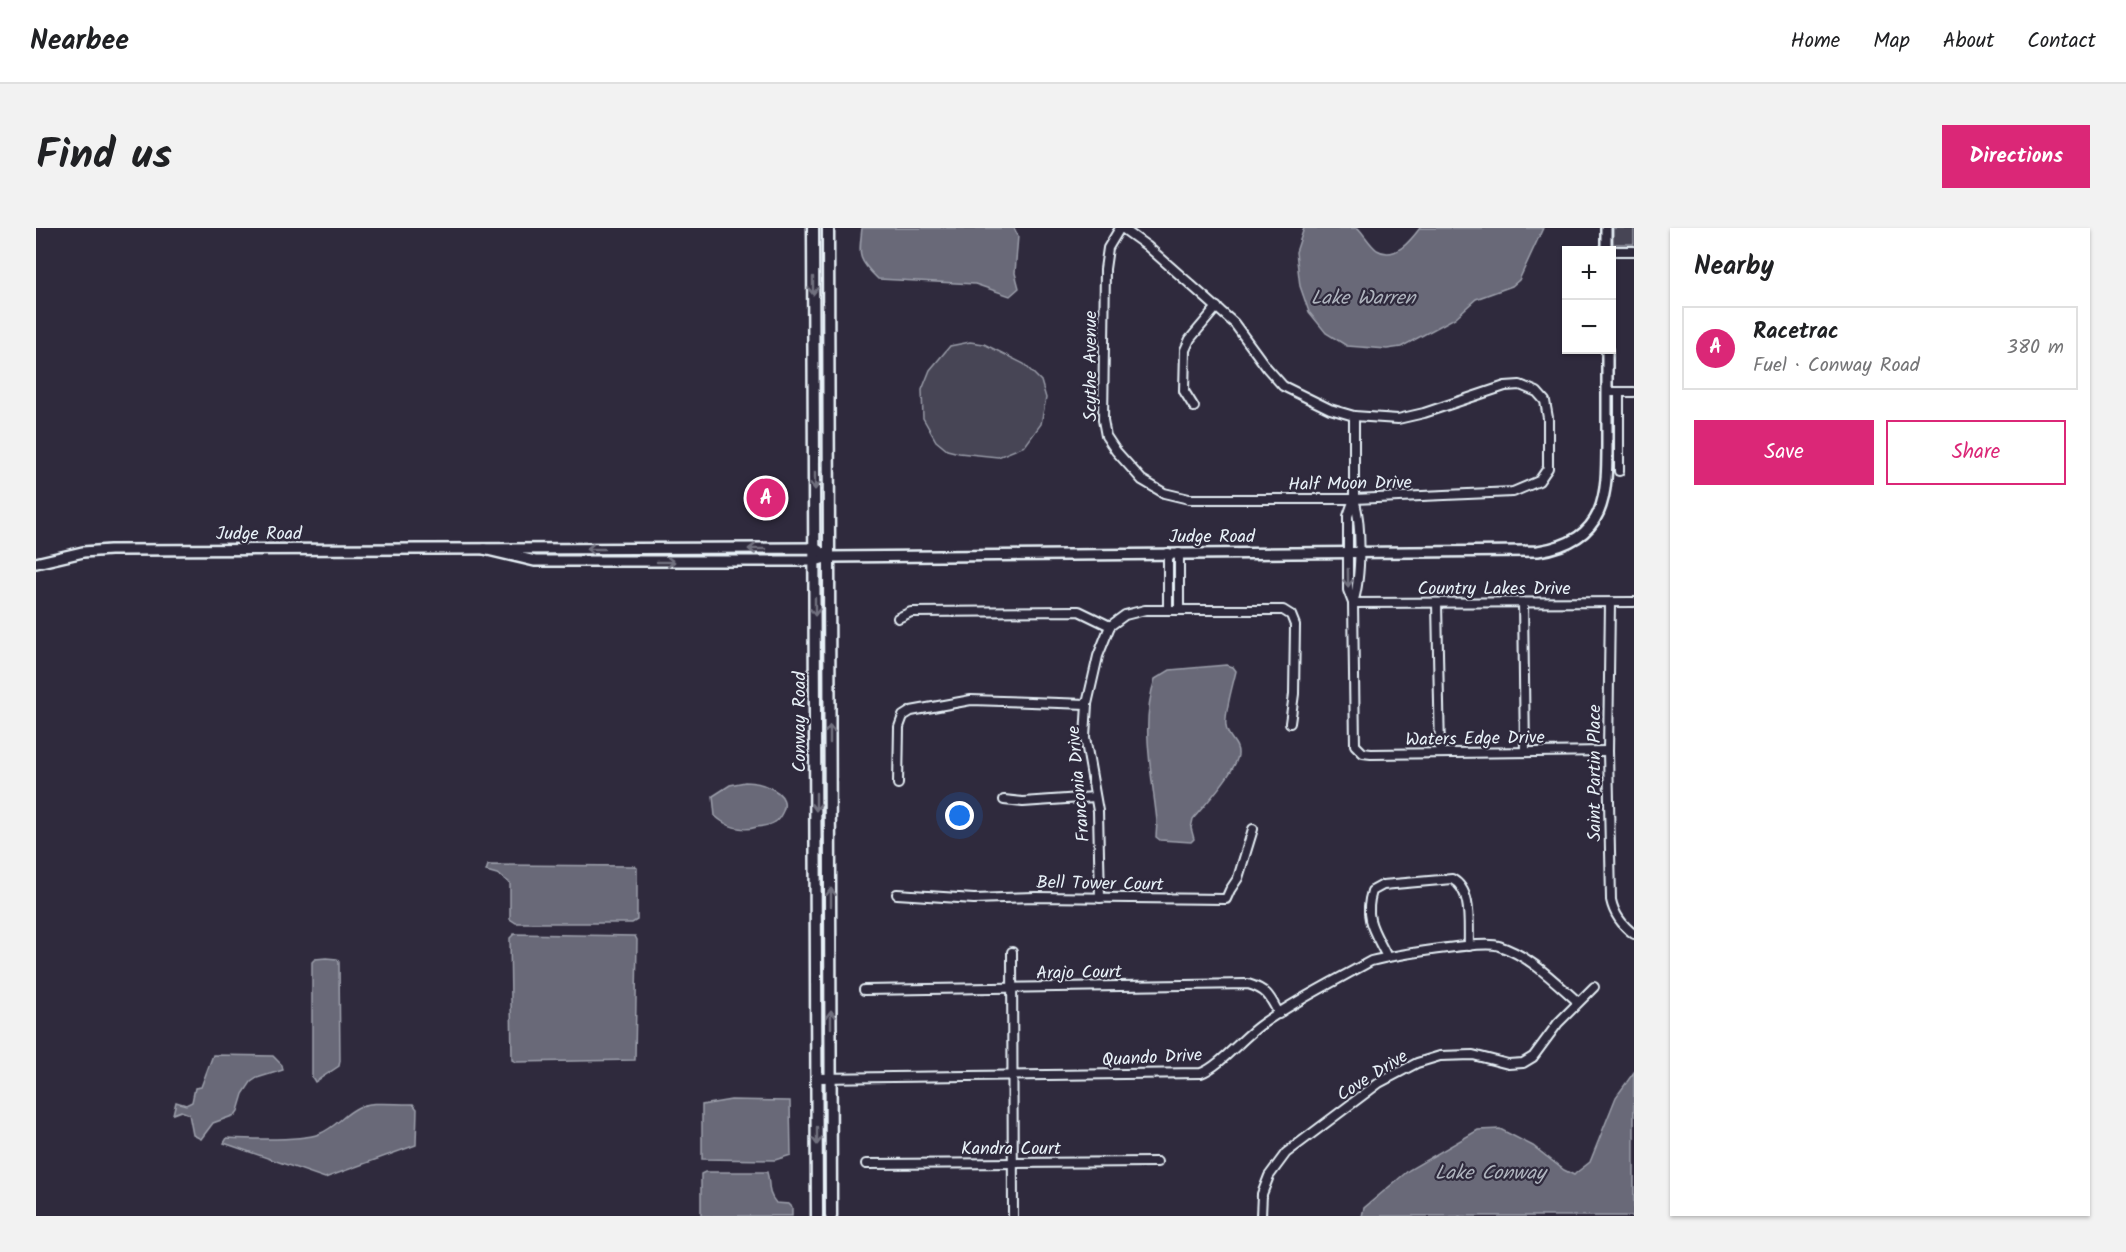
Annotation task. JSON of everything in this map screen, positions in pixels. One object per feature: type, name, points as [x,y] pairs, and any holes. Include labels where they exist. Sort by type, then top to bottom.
[{"type":"main road","name":"Conway Road","points":[[813,228],[817,1216]]},
{"type":"main road","name":"Conway Road","points":[[828,228],[831,1216]]},
{"type":"main road","points":[[814,366],[822,375],[828,392]]},
{"type":"main road","points":[[816,851],[825,861],[831,876]]},
{"type":"street","points":[[1121,228],[1147,246],[1234,323],[1283,386],[1329,409],[1354,416],[1354,499],[1359,523],[1353,553]]},
{"type":"street","name":"Scythe Avenue","points":[[1121,228],[1108,248],[1105,269],[1103,420],[1106,436],[1142,480],[1164,493],[1189,499]]},
{"type":"street","points":[[1606,228],[1606,246]]},
{"type":"street","points":[[1616,251],[1634,251]]},
{"type":"street","points":[[1194,407],[1184,391],[1185,350],[1190,339],[1217,307]]},
{"type":"street","points":[[1607,354],[1607,392],[1634,392]]},
{"type":"street","name":"Half Moon Drive","points":[[1189,499],[1354,499],[1513,492],[1539,481],[1548,468],[1548,418],[1545,402],[1537,392],[1520,385],[1505,386],[1406,417],[1354,416]]},
{"type":"street","name":"Judge Road","points":[[484,549],[535,561],[815,561],[829,557],[1538,551],[1567,544],[1580,536],[1601,508],[1607,475],[1607,392]]},
{"type":"street","points":[[1618,392],[1619,471]]},
{"type":"street","points":[[1353,603],[1357,591],[1348,523],[1354,499]]},
{"type":"street","points":[[1348,523],[1359,523]]},
{"type":"street","points":[[815,548],[829,557]]},
{"type":"street","name":"Judge Road","points":[[36,563],[83,552],[110,550],[815,548]]},
{"type":"street","points":[[1168,553],[1168,610]]},
{"type":"street","points":[[1179,553],[1179,610]]},
{"type":"street","points":[[1168,586],[1179,586]]},
{"type":"street","name":"Country Lakes Drive","points":[[1353,603],[1634,602]]},
{"type":"street","name":"Waters Edge Drive","points":[[1353,603],[1353,736],[1355,745],[1363,753],[1608,751]]},
{"type":"street","points":[[1437,603],[1440,752]]},
{"type":"street","points":[[1523,603],[1525,752]]},
{"type":"street","name":"Saint Partin Place","points":[[1610,603],[1608,751],[1611,900],[1613,909],[1624,926],[1634,934]]},
{"type":"street","points":[[898,618],[910,612],[1079,611],[1110,626],[1125,615],[1145,610],[1283,610],[1291,615],[1295,625],[1294,694],[1290,723]]},
{"type":"street","name":"Franconia Drive","points":[[1100,898],[1098,811],[1085,737],[1087,704],[1098,656],[1110,626]]},
{"type":"street","points":[[898,784],[899,727],[903,716],[911,711],[971,700],[1087,704]]},
{"type":"street","points":[[1004,800],[1023,802],[1095,797]]},
{"type":"street","name":"Bell Tower Court","points":[[897,894],[974,899],[1036,897],[1226,899],[1238,878],[1253,829]]},
{"type":"street","points":[[1387,957],[1368,918],[1368,904],[1372,891],[1383,885],[1452,879],[1460,883],[1466,894],[1469,946]]},
{"type":"street","name":"Quando Drive","points":[[816,1078],[1201,1072],[1212,1069],[1221,1058],[1261,1024],[1371,961],[1469,946],[1497,945],[1514,953],[1539,968],[1578,1002]]},
{"type":"street","points":[[1012,952],[1013,1216]]},
{"type":"street","name":"Arajo Court","points":[[864,990],[1248,984],[1260,987],[1268,993],[1279,1014]]},
{"type":"street","name":"Cove Drive","points":[[1261,1216],[1262,1194],[1269,1176],[1286,1153],[1379,1083],[1417,1063],[1440,1056],[1473,1056],[1508,1064],[1523,1063],[1533,1057],[1558,1023],[1594,987]]},
{"type":"street","name":"Kandra Court","points":[[866,1164],[1157,1162]]},
{"type":"shaded area","points":[[1613,228],[1634,228],[1634,244],[1613,244]]},
{"type":"shaded area","points":[[970,342],[984,344],[1024,364],[1041,381],[1046,398],[1041,424],[1025,446],[998,457],[947,450],[936,441],[923,418],[922,390],[930,370],[950,346]]},
{"type":"water","points":[[862,228],[1014,228],[1018,236],[1015,273],[1019,288],[1010,296],[975,284],[878,279],[866,267],[861,256]]},
{"type":"water","name":"Lake Warren","points":[[1304,228],[1358,228],[1377,250],[1390,253],[1402,248],[1420,228],[1543,228],[1519,280],[1512,286],[1476,299],[1455,318],[1401,347],[1387,349],[1347,346],[1326,333],[1309,312],[1300,286],[1296,252]]},
{"type":"water","points":[[1226,665],[1233,667],[1236,671],[1226,721],[1228,734],[1238,751],[1236,762],[1219,788],[1193,819],[1191,828],[1194,839],[1191,842],[1160,840],[1156,837],[1157,821],[1148,749],[1148,714],[1155,679],[1170,670]]},
{"type":"water","points":[[745,782],[766,786],[783,798],[783,811],[776,821],[766,826],[740,828],[724,823],[715,816],[713,796],[730,785]]},
{"type":"water","points":[[488,865],[634,866],[637,868],[637,920],[632,923],[516,923],[510,919],[510,883],[497,874],[486,871]]},
{"type":"water","points":[[514,934],[635,936],[637,940],[635,1060],[516,1062],[512,1060],[510,938]]},
{"type":"water","points":[[315,959],[337,959],[339,962],[340,1061],[339,1066],[315,1082],[312,1077],[312,962]]},
{"type":"water","points":[[213,1055],[273,1056],[282,1065],[283,1070],[251,1082],[243,1094],[235,1115],[213,1123],[201,1139],[193,1135],[189,1114],[181,1111],[173,1114],[176,1102],[186,1105],[192,1102],[195,1088],[201,1087]]},
{"type":"water","name":"Lake Conway","points":[[1634,1072],[1634,1216],[1362,1216],[1364,1208],[1409,1170],[1478,1130],[1500,1129],[1533,1146],[1574,1175],[1590,1162],[1616,1097]]},
{"type":"water","points":[[731,1100],[790,1101],[791,1155],[775,1160],[702,1159],[702,1105]]},
{"type":"water","points":[[377,1103],[413,1104],[417,1109],[416,1145],[325,1178],[224,1143],[227,1138],[274,1139],[310,1136],[325,1131],[352,1111],[363,1106]]},
{"type":"water","points":[[705,1172],[767,1172],[773,1199],[776,1203],[789,1204],[792,1207],[792,1216],[701,1216],[701,1174]]},
{"type":"place","name":"Racetrac","points":[[766,498]]}]
